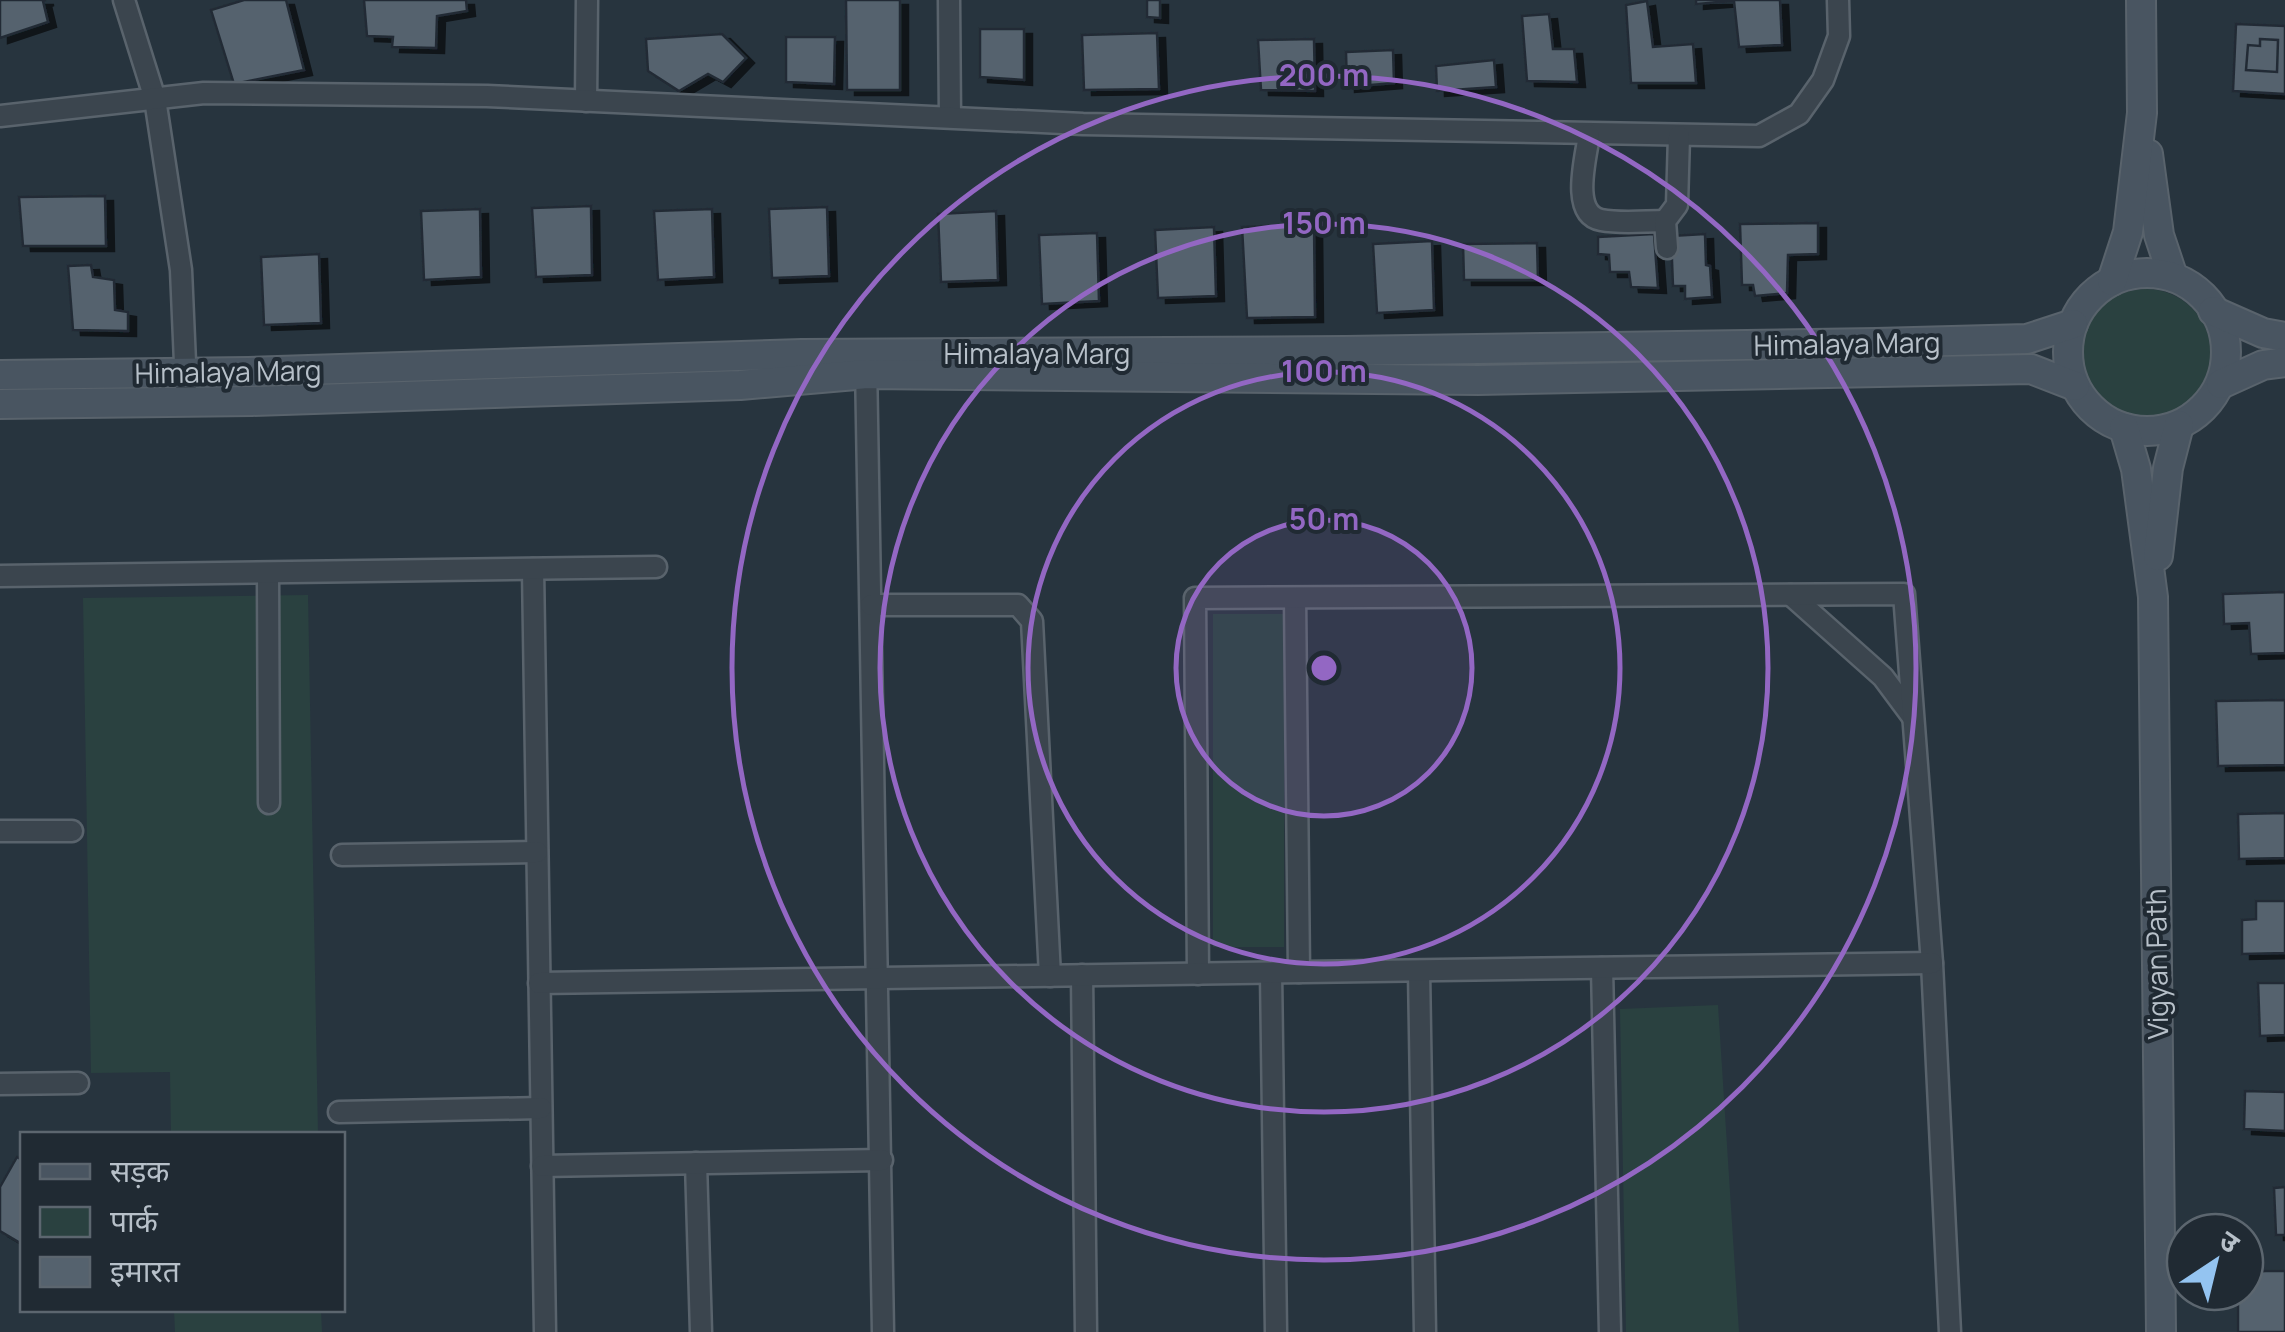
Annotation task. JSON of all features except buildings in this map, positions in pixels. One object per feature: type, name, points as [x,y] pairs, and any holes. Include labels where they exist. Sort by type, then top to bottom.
[{"type":"main road","points":[[2112,281],[2128,232],[2142,113],[2141,0]]},
{"type":"main road","points":[[2142,113],[2159,235],[2173,277]]},
{"type":"main road","points":[[2144,273],[2173,277],[2201,294],[2221,323],[2227,349],[2221,384],[2206,406],[2178,426],[2152,432],[2124,428],[2094,411],[2075,386],[2068,356],[2073,324],[2088,299],[2112,281],[2144,273]]},
{"type":"main road","points":[[2213,311],[2264,334],[2285,337]]},
{"type":"main road","name":"Himalaya Marg","points":[[0,375],[866,364],[1326,351],[1876,343],[2027,338],[2073,324]]},
{"type":"main road","points":[[2221,384],[2263,365],[2285,362]]},
{"type":"main road","name":"Himalaya Marg","points":[[0,404],[740,386],[866,364],[1478,380],[2031,369],[2075,386]]},
{"type":"main road","name":"Vigyan Path","points":[[2153,597],[2168,468],[2178,426]]},
{"type":"main road","name":"Vigyan Path","points":[[2124,428],[2136,469],[2153,597],[2161,1332]]},
{"type":"street","points":[[124,0],[155,99],[181,270],[187,402]]},
{"type":"street","points":[[586,101],[587,0]]},
{"type":"street","points":[[949,0],[950,118]]},
{"type":"street","points":[[0,116],[204,93],[487,96],[1083,124],[1759,136],[1799,114],[1823,80],[1838,36],[1838,0]]},
{"type":"street","points":[[1588,135],[1582,203],[1586,211],[1600,220],[1665,222]]},
{"type":"street","points":[[1667,248],[1665,222],[1677,206],[1679,136]]},
{"type":"street","points":[[866,364],[883,1332]]},
{"type":"street","points":[[0,576],[656,568]]},
{"type":"street","points":[[533,569],[544,1332]]},
{"type":"street","points":[[268,573],[270,803]]},
{"type":"street","points":[[1198,974],[1195,598],[1904,594],[1932,964],[1950,1332]]},
{"type":"street","points":[[1791,595],[1883,677],[1914,718]]},
{"type":"street","points":[[1295,598],[1299,972]]},
{"type":"street","points":[[871,606],[1018,605],[1032,621],[1050,976]]},
{"type":"street","points":[[0,831],[72,831]]},
{"type":"street","points":[[342,855],[537,852]]},
{"type":"street","points":[[539,983],[1932,964]]},
{"type":"street","points":[[1602,968],[1610,1332]]},
{"type":"street","points":[[1420,971],[1424,1332]]},
{"type":"street","points":[[1271,973],[1276,1332]]},
{"type":"street","points":[[1082,976],[1086,1332]]},
{"type":"street","points":[[0,1084],[78,1083]]},
{"type":"street","points":[[339,1112],[541,1108]]},
{"type":"street","points":[[542,1166],[881,1160]]},
{"type":"street","points":[[696,1163],[701,1332]]},
{"type":"green space","points":[[2146,289],[2171,294],[2192,308],[2206,329],[2211,354],[2206,379],[2192,400],[2171,414],[2146,419],[2121,414],[2100,400],[2086,379],[2081,354],[2086,329],[2100,308],[2121,294]]},
{"type":"green space","points":[[308,595],[318,1132],[171,1132],[170,1072],[91,1073],[83,598]]},
{"type":"green space","points":[[1213,614],[1284,614],[1284,947],[1213,947]]},
{"type":"green space","points":[[1718,1005],[1739,1332],[1626,1332],[1620,1009]]},
{"type":"green space","points":[[174,1312],[321,1312],[322,1332],[175,1332]]}]
